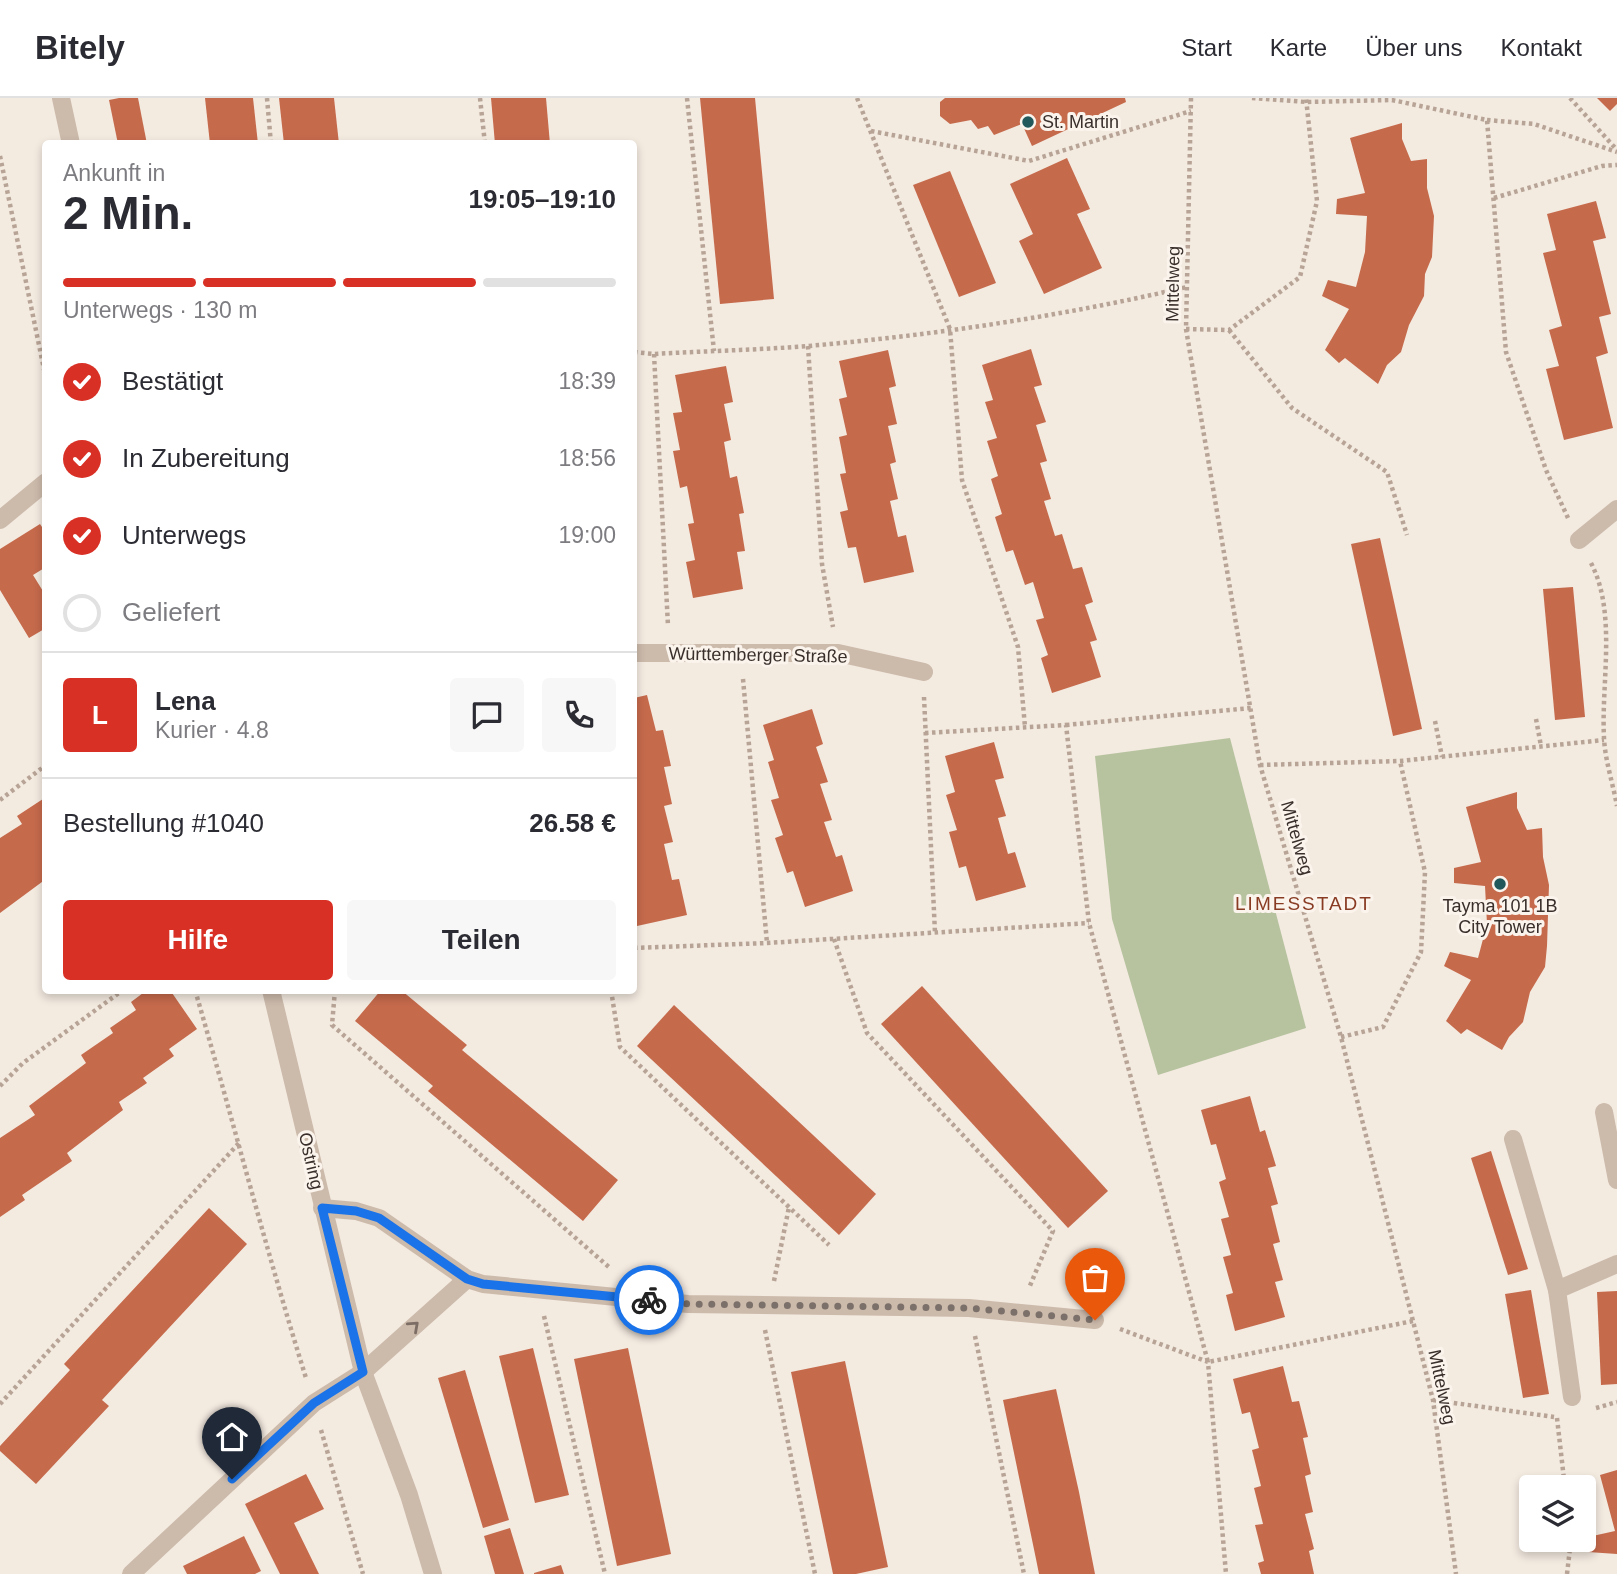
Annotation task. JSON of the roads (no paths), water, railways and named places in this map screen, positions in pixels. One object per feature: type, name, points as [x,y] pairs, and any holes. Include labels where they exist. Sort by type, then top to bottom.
[{"type":"street","points":[[61,98],[70,140]]},
{"type":"street","points":[[0,520],[42,485]]},
{"type":"street","points":[[1578,540],[1617,509]]},
{"type":"street","name":"Württemberger Straße","points":[[637,653],[838,653],[924,672]]},
{"type":"street","name":"Ostring","points":[[272,994],[363,1372],[409,1495],[433,1574]]},
{"type":"street","points":[[1604,1112],[1617,1180]]},
{"type":"street","points":[[1513,1139],[1557,1290],[1572,1397]]},
{"type":"street","points":[[322,1208],[356,1211],[379,1218],[467,1279],[538,1291],[688,1304],[969,1308],[1095,1320]]},
{"type":"street","points":[[1557,1290],[1617,1264]]},
{"type":"street","points":[[131,1574],[314,1403],[363,1372],[467,1279]]},
{"type":"place","name":"St. Martin","points":[[1028,122]]},
{"type":"place","name":"Tayma 101 1B City Tower","points":[[1500,884]]},
{"type":"district","name":"LIMESSTADT","points":[[1304,903]]}]
